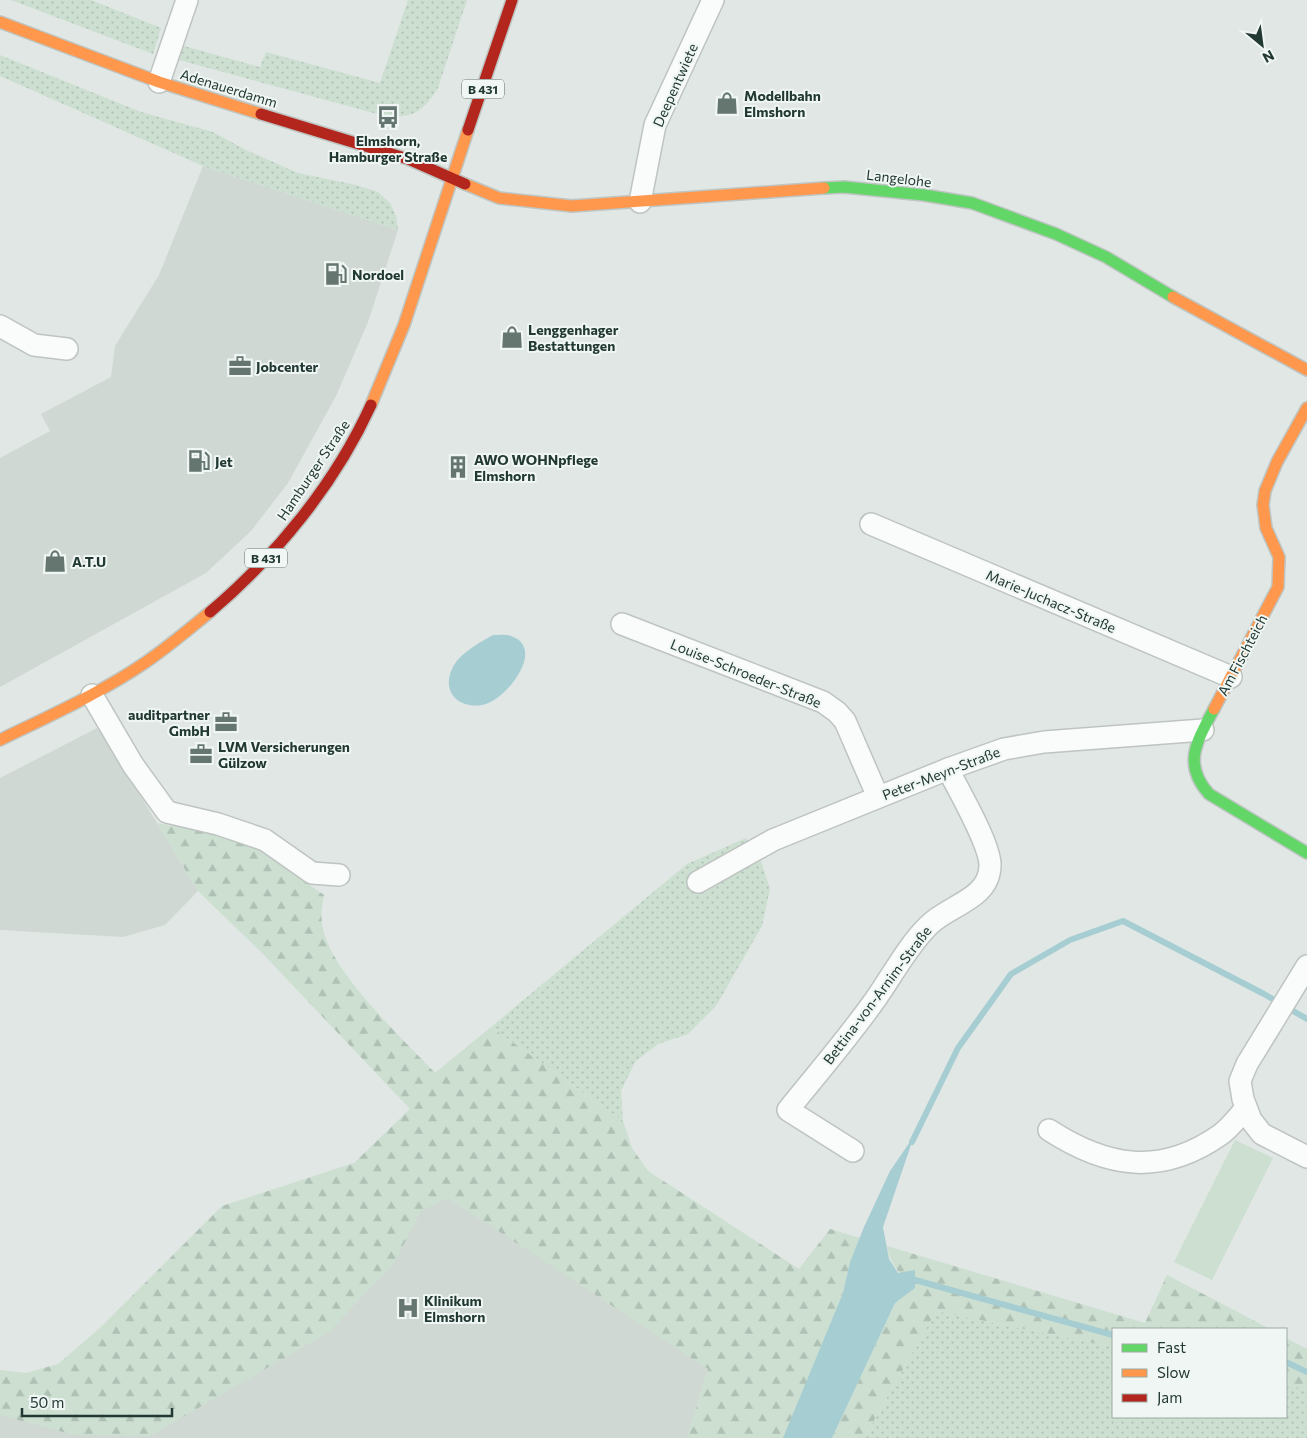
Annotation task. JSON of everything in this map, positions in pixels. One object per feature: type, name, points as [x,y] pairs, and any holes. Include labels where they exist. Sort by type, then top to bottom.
[{"type":"street","points":[[159,82],[187,0]]},
{"type":"street","name":"Hamburger Straße","points":[[0,740],[92,695],[145,662],[238,587],[288,535],[330,476],[368,412],[385,373],[437,228],[452,177],[512,0]]},
{"type":"street","name":"Deepentwiete","points":[[640,202],[656,126],[712,0]]},
{"type":"street","name":"Adenauerdamm","points":[[0,22],[159,82],[408,159],[452,177]]},
{"type":"street","name":"Langelohe","points":[[452,177],[499,198],[572,206],[844,187],[924,195],[972,203],[1056,234],[1106,257],[1187,305],[1307,370]]},
{"type":"street","points":[[0,326],[34,345],[67,349]]},
{"type":"street","name":"Am Fischteich","points":[[1307,408],[1269,481],[1262,500],[1266,529],[1279,552],[1282,570],[1278,587],[1203,730],[1194,752],[1192,771],[1198,783],[1209,794],[1307,853]]},
{"type":"street","name":"Marie-Juchacz-Straße","points":[[871,524],[1231,678]]},
{"type":"street","name":"Louise-Schroeder-Straße","points":[[622,624],[823,702],[845,721],[878,797]]},
{"type":"street","points":[[92,695],[133,765],[167,812],[218,824],[265,840],[312,873],[339,875]]},
{"type":"street","name":"Peter-Meyn-Straße","points":[[698,882],[773,840],[948,769],[1004,749],[1044,742],[1203,730]]},
{"type":"street","name":"Bettina-von-Arnim-Straße","points":[[853,1151],[788,1110],[874,1002],[928,926],[942,914],[973,897],[985,886],[990,866],[986,847],[948,769]]},
{"type":"street","points":[[1307,966],[1247,1064],[1240,1081],[1246,1108],[1251,1120],[1262,1134],[1307,1157]]},
{"type":"street","points":[[1049,1130],[1070,1143],[1122,1163],[1154,1162],[1193,1151],[1221,1134],[1246,1108]]},
{"type":"shaded area","points":[[203,166],[398,230],[368,322],[336,396],[288,483],[251,531],[206,573],[0,687],[0,458],[50,431],[41,414],[111,377],[115,346],[159,275]]},
{"type":"shaded area","points":[[99,727],[198,891],[165,925],[123,937],[0,930],[0,778]]},
{"type":"shaded area","name":"Klinikum Elmshorn","points":[[451,1147],[708,1369],[687,1438],[0,1438],[0,1413]]},
{"type":"green space","points":[[11,0],[91,0],[161,28],[153,54]]},
{"type":"green space","points":[[408,0],[467,0],[438,88],[427,104],[415,113],[408,115],[381,115],[179,60],[184,46],[260,67],[266,52],[380,83]]},
{"type":"green space","points":[[0,55],[141,112],[213,132],[246,150],[298,173],[356,185],[378,192],[390,203],[396,216],[398,230],[203,166],[0,76]]},
{"type":"green space","points":[[157,823],[211,833],[258,849],[324,895],[321,916],[322,925],[329,946],[340,965],[370,1005],[435,1073],[491,1027],[623,1121],[632,1148],[648,1171],[799,1269],[830,1229],[860,1238],[850,1262],[843,1293],[784,1438],[687,1438],[708,1369],[448,1198],[421,1211],[394,1263],[329,1332],[150,1436],[74,1435],[0,1415],[0,1370],[26,1373],[58,1364],[100,1328],[222,1206],[354,1163],[410,1109],[264,955],[198,891]]},
{"type":"green space","points":[[746,838],[759,855],[770,889],[762,926],[716,1006],[688,1034],[658,1044],[635,1062],[621,1091],[623,1121],[491,1027],[687,864]]},
{"type":"green space","points":[[1235,1140],[1273,1158],[1212,1280],[1174,1262]]},
{"type":"green space","points":[[887,1246],[1145,1323],[1167,1275],[1268,1328],[1112,1328],[1112,1347],[936,1311],[864,1438],[832,1438],[895,1303],[915,1288],[897,1270]]},
{"type":"green space","points":[[936,1311],[1112,1347],[1112,1418],[1287,1418],[1287,1383],[1307,1391],[1307,1438],[864,1438]]},
{"type":"green space","points":[[1287,1339],[1307,1349],[1307,1391],[1287,1383]]},
{"type":"water","points":[[493,635],[509,635],[521,642],[525,651],[524,662],[519,674],[502,694],[482,705],[465,704],[453,696],[449,682],[450,674],[457,660],[471,648]]},
{"type":"water","points":[[914,1136],[883,1227],[889,1259],[898,1273],[915,1270],[915,1288],[895,1303],[832,1438],[783,1438],[843,1293],[850,1262],[864,1227],[890,1171]]},
{"type":"waterway","points":[[912,1142],[958,1048],[1011,974],[1070,940],[1123,921],[1264,994],[1307,1019]]},
{"type":"waterway","points":[[908,1282],[915,1280],[1112,1335]]},
{"type":"waterway","points":[[1287,1362],[1307,1372]]},
{"type":"traffic: fast","points":[[824,188],[844,187],[924,195],[972,203],[1056,234],[1106,257],[1173,297]]},
{"type":"traffic: fast","points":[[1214,709],[1202,732],[1195,752],[1196,773],[1201,783],[1209,794],[1307,853]]},
{"type":"traffic: slow","points":[[0,22],[159,82],[261,114]]},
{"type":"traffic: slow","points":[[371,405],[404,325],[468,130]]},
{"type":"traffic: slow","points":[[465,184],[499,198],[572,206],[824,188]]},
{"type":"traffic: slow","points":[[1173,297],[1307,370]]},
{"type":"traffic: slow","points":[[1214,709],[1278,587],[1279,557],[1266,528],[1263,505],[1265,491],[1277,462],[1307,408]]},
{"type":"traffic: slow","points":[[0,740],[111,684],[146,662],[210,612]]},
{"type":"traffic: jam","points":[[468,130],[512,0]]},
{"type":"traffic: jam","points":[[261,114],[408,159],[465,184]]},
{"type":"traffic: jam","points":[[210,612],[258,567],[302,517],[340,463],[371,405]]},
{"type":"place","name":"Modellbahn Elmshorn","points":[[727,103]]},
{"type":"place","name":"Elmshorn, Hamburger Straße","points":[[388,117]]},
{"type":"place","name":"Nordoel","points":[[336,274]]},
{"type":"place","name":"Lenggenhager Bestattungen","points":[[512,337]]},
{"type":"place","name":"Jobcenter","points":[[240,366]]},
{"type":"place","name":"Jet","points":[[199,461]]},
{"type":"place","name":"AWO WOHNpflege Elmshorn","points":[[458,467]]},
{"type":"place","name":"A.T.U","points":[[55,561]]},
{"type":"place","name":"auditpartner GmbH","points":[[226,722]]},
{"type":"place","name":"LVM Versicherungen Gülzow","points":[[201,754]]},
{"type":"place","name":"Klinikum Elmshorn","points":[[408,1308]]}]
